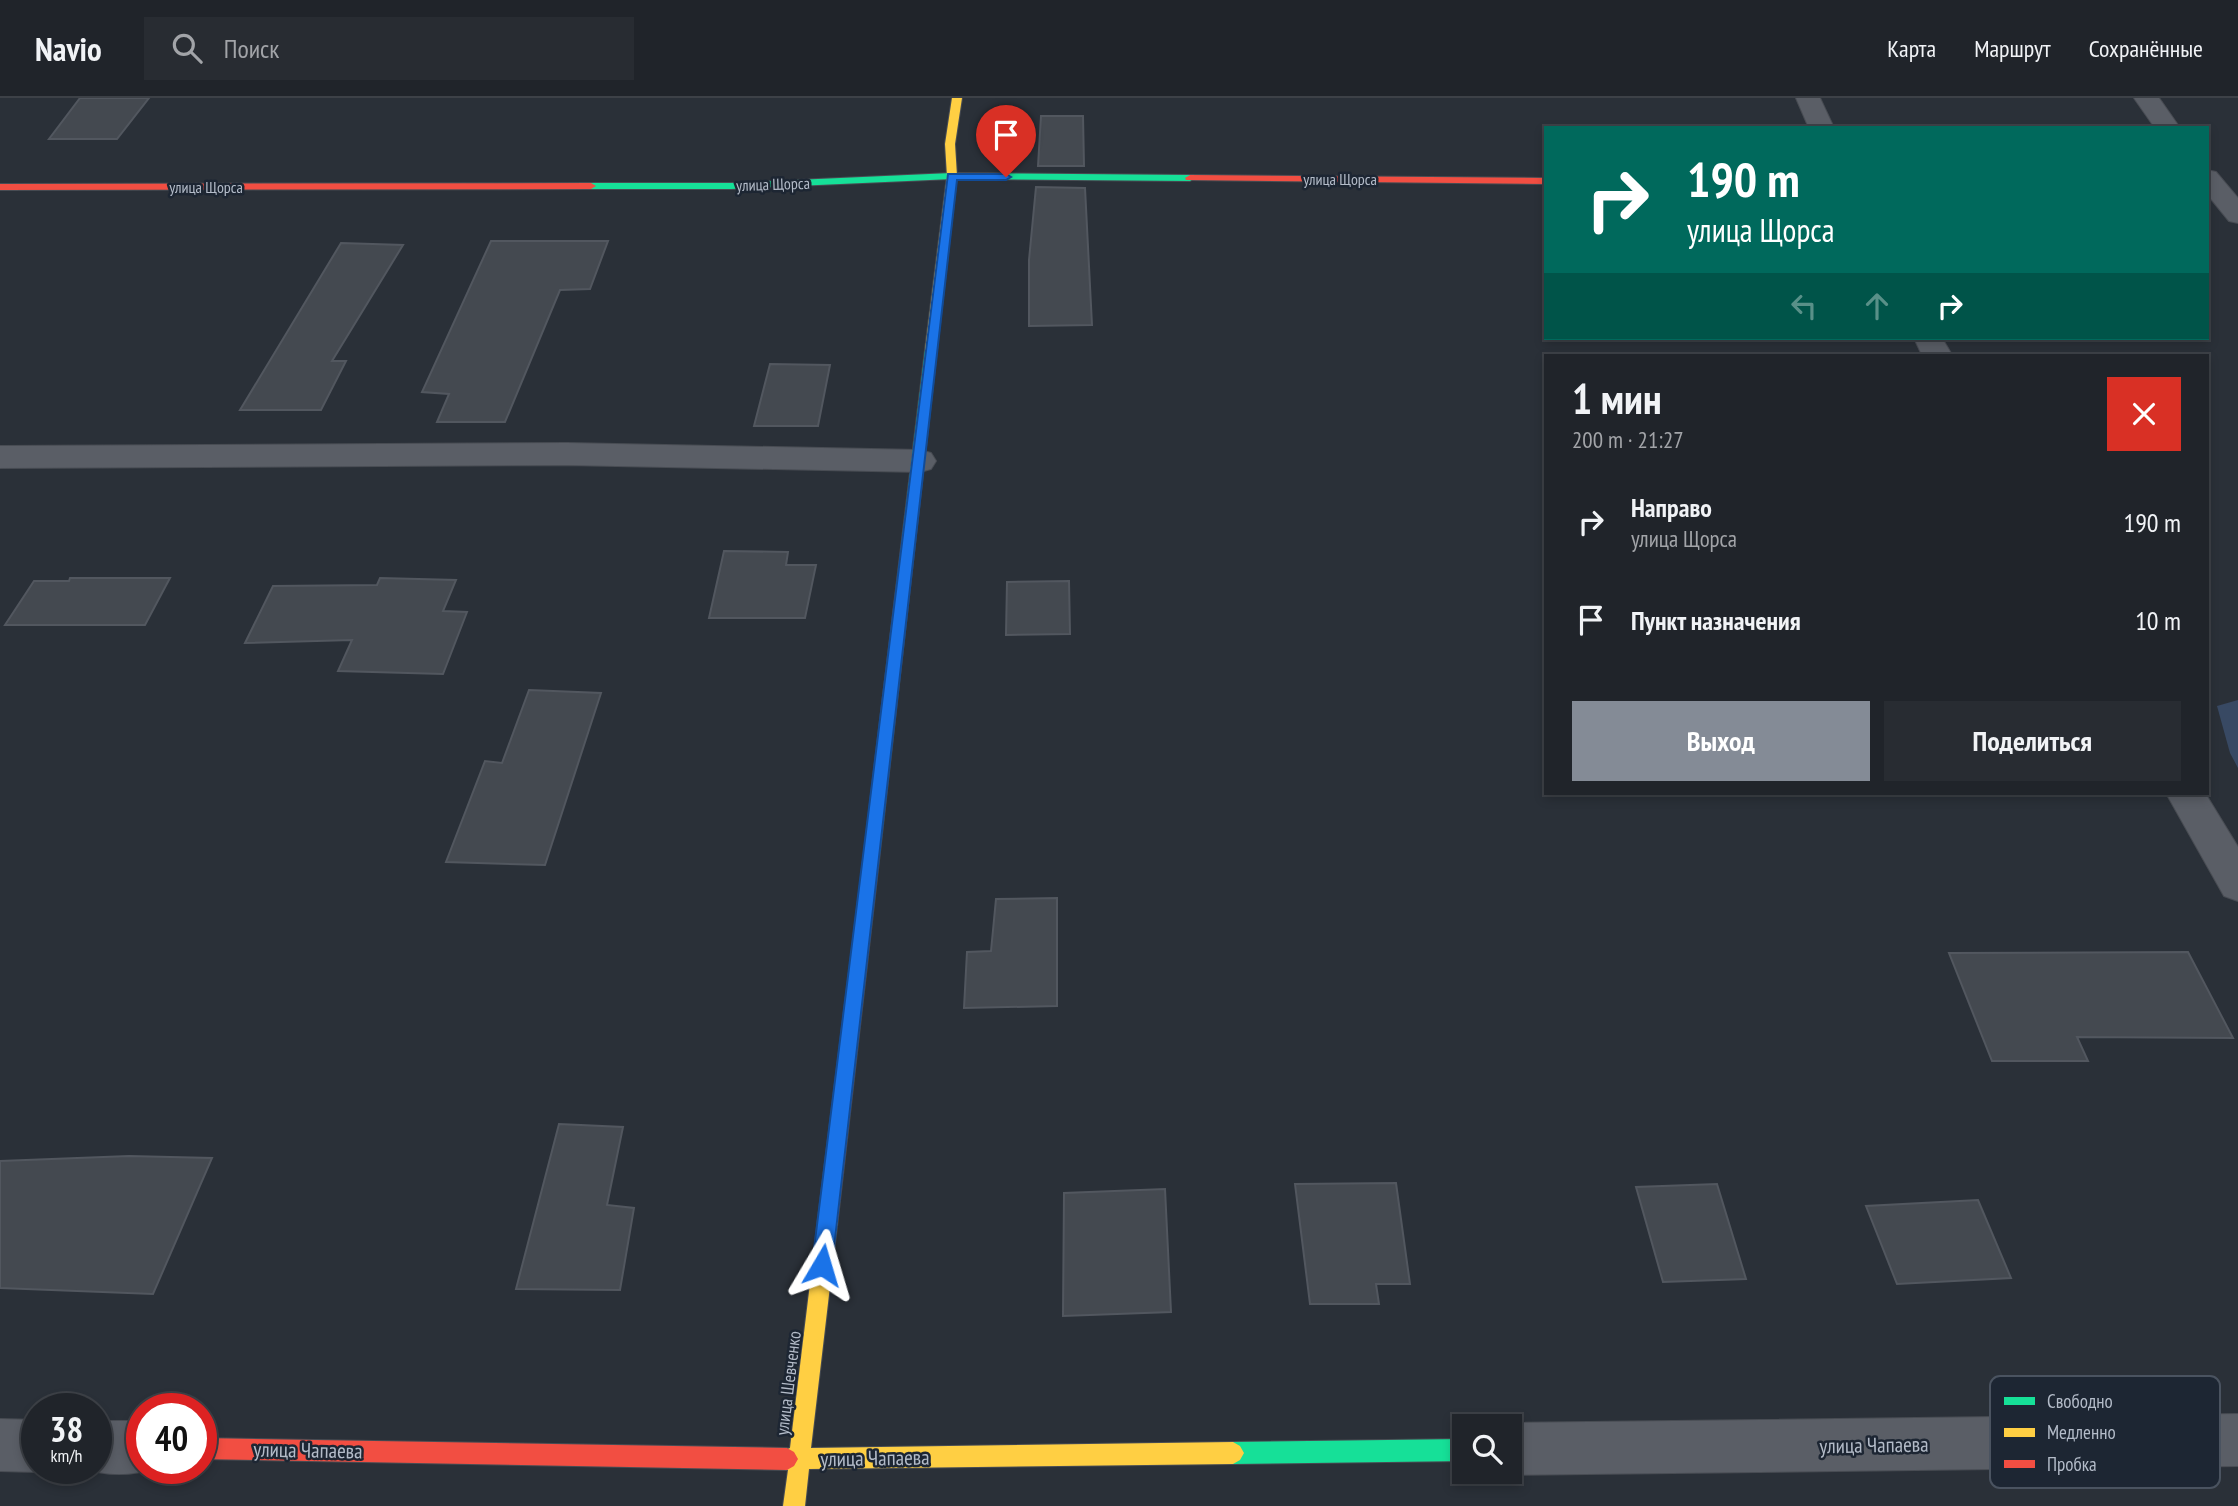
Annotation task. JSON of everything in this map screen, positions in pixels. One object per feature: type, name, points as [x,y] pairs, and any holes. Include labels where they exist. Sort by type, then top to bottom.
[{"type":"street","name":"улица Шевченко","points":[[794,1506],[920,461],[952,176],[950,144],[957,98]]},
{"type":"street","points":[[1808,98],[1821,126]]},
{"type":"street","points":[[2146,98],[2167,126]]},
{"type":"street","name":"улица Щорса","points":[[0,187],[732,186],[952,176],[1544,181]]},
{"type":"street","points":[[2209,182],[2238,215]]},
{"type":"street","points":[[0,457],[567,454],[920,461]]},
{"type":"street","points":[[2186,795],[2238,883]]},
{"type":"street","name":"улица Чапаева","points":[[2220,1440],[2238,1440]]},
{"type":"street","name":"улица Чапаева","points":[[1522,1449],[1990,1443]]},
{"type":"street","points":[[0,1445],[21,1446]]},
{"type":"street","name":"улица Чапаева","points":[[217,1448],[799,1459],[1452,1450]]},
{"type":"water","points":[[2238,700],[2238,768],[2230,753],[2217,706]]},
{"type":"building","points":[[80,98],[149,98],[117,139],[49,139]]},
{"type":"building","points":[[1041,116],[1083,116],[1084,166],[1038,166]]},
{"type":"building","points":[[1036,187],[1085,188],[1092,325],[1029,326],[1029,260]]},
{"type":"building","points":[[491,241],[608,241],[590,289],[560,290],[505,422],[437,422],[449,394],[422,392]]},
{"type":"building","points":[[341,243],[403,245],[332,361],[346,361],[321,410],[240,410]]},
{"type":"building","points":[[770,364],[830,365],[818,426],[754,426]]},
{"type":"building","points":[[724,551],[788,552],[786,565],[816,565],[805,618],[709,618]]},
{"type":"building","points":[[70,578],[170,578],[145,625],[5,625],[34,581],[69,581]]},
{"type":"building","points":[[380,578],[456,580],[443,611],[467,612],[443,674],[338,671],[352,640],[245,643],[273,586],[377,585]]},
{"type":"building","points":[[1069,581],[1070,634],[1006,635],[1007,582]]},
{"type":"building","points":[[529,690],[601,693],[545,865],[446,862],[485,761],[502,763]]},
{"type":"building","points":[[1057,898],[1057,1006],[964,1008],[967,952],[991,951],[996,899]]},
{"type":"building","points":[[2188,952],[2233,1038],[2077,1037],[2088,1061],[1992,1061],[1949,953]]},
{"type":"building","points":[[559,1124],[623,1127],[607,1205],[634,1208],[620,1290],[516,1289]]},
{"type":"building","points":[[129,1156],[212,1158],[153,1294],[0,1288],[0,1161]]},
{"type":"building","points":[[1396,1183],[1410,1284],[1376,1284],[1379,1304],[1310,1304],[1295,1184]]},
{"type":"building","points":[[1717,1184],[1746,1279],[1663,1282],[1636,1187]]},
{"type":"building","points":[[1165,1189],[1171,1312],[1063,1316],[1064,1193]]},
{"type":"building","points":[[1978,1200],[2011,1278],[1897,1284],[1866,1206]]},
{"type":"traffic: fast","points":[[591,186],[731,186],[952,176],[1190,178]]},
{"type":"traffic: fast","points":[[872,852],[931,350]]},
{"type":"traffic: fast","points":[[1233,1453],[1452,1450]]},
{"type":"traffic: slow","points":[[931,350],[952,176],[950,144],[957,98]]},
{"type":"traffic: slow","points":[[794,1506],[828,1218]]},
{"type":"traffic: slow","points":[[787,1459],[1233,1453]]},
{"type":"traffic: jam","points":[[1190,178],[1544,181]]},
{"type":"traffic: jam","points":[[0,187],[591,186]]},
{"type":"traffic: jam","points":[[828,1218],[872,852]]},
{"type":"traffic: jam","points":[[217,1448],[787,1459]]},
{"type":"route","points":[[822,1265],[952,176],[1006,177]]}]
